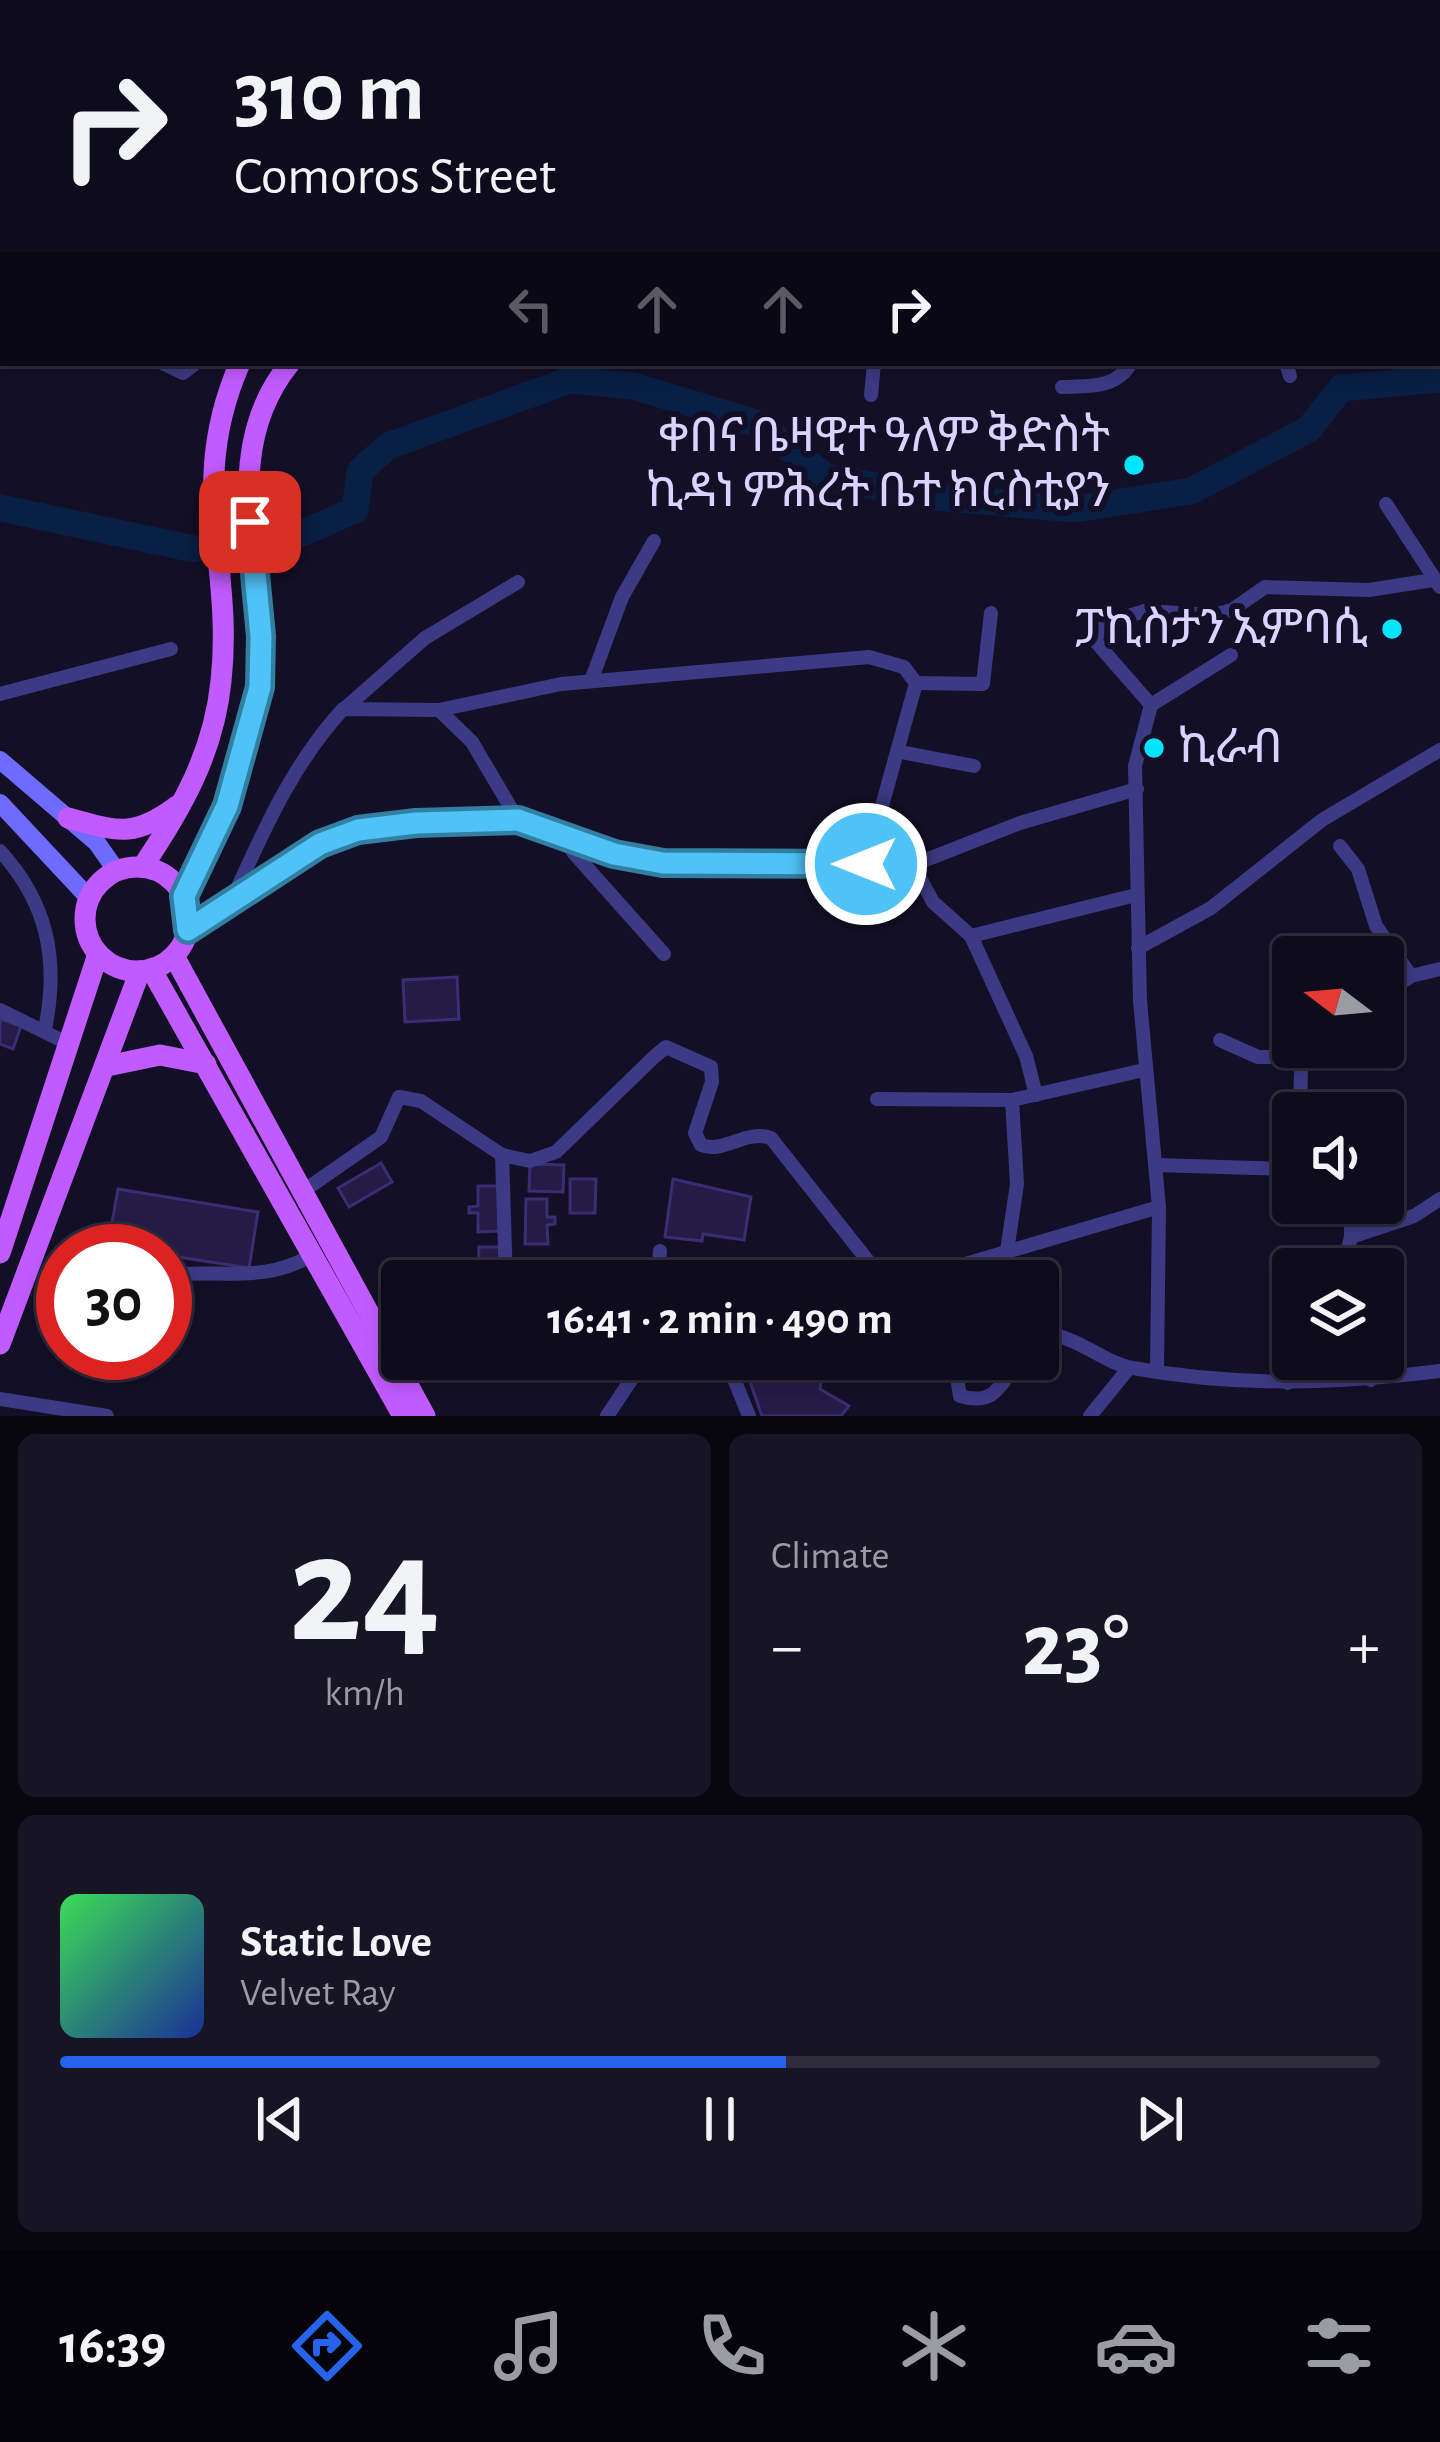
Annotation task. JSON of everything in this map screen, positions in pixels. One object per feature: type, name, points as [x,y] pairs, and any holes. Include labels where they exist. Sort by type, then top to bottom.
[{"type":"main road","points":[[143,866],[187,799],[217,704],[223,633],[211,496],[215,433],[239,366]]},
{"type":"main road","points":[[184,896],[227,806],[260,687],[246,485],[250,438],[288,366]]},
{"type":"main road","points":[[0,760],[68,818],[116,870]]},
{"type":"main road","points":[[68,818],[121,832],[142,830],[187,799]]},
{"type":"main road","points":[[0,803],[89,898]]},
{"type":"main road","points":[[143,866],[175,881],[184,896],[188,930],[174,956],[146,970],[110,964],[98,954],[85,926],[89,898],[116,870],[143,866]]},
{"type":"main road","points":[[0,1253],[98,954]]},
{"type":"main road","points":[[174,956],[425,1416]]},
{"type":"main road","points":[[146,970],[206,1064],[403,1416]]},
{"type":"main road","points":[[0,1344],[146,970]]},
{"type":"main road","points":[[107,1066],[160,1055],[206,1064]]},
{"type":"street","points":[[871,395],[874,366]]},
{"type":"street","points":[[1062,387],[1099,386],[1118,379],[1129,366]]},
{"type":"street","points":[[1151,705],[1096,642],[1100,625],[1145,611],[1214,615],[1232,610],[1265,587],[1369,590],[1437,583],[1386,504]]},
{"type":"street","points":[[591,681],[622,598],[654,541]]},
{"type":"street","points":[[231,902],[308,747],[343,709],[425,638],[518,582]]},
{"type":"street","points":[[916,683],[983,684],[992,614]]},
{"type":"street","points":[[0,694],[171,650]]},
{"type":"street","points":[[1157,1370],[1159,1207],[1144,1070],[1138,948],[1138,742],[1151,705],[1231,655]]},
{"type":"street","points":[[343,709],[439,710],[591,681],[869,657],[904,667],[916,683],[901,752],[866,864]]},
{"type":"street","points":[[439,710],[472,742],[518,820]]},
{"type":"street","points":[[1138,948],[1211,908],[1322,820],[1440,750]]},
{"type":"street","points":[[901,752],[974,766]]},
{"type":"street","points":[[188,930],[320,844],[358,830],[473,818],[518,820],[663,863],[913,865],[1020,823],[1137,789]]},
{"type":"street","points":[[566,836],[573,852],[664,954]]},
{"type":"street","points":[[1340,846],[1358,869],[1376,926],[1411,976]]},
{"type":"street","points":[[0,851],[32,889],[48,941],[54,986],[45,1029]]},
{"type":"street","points":[[913,865],[933,902],[971,936],[1026,1056],[1036,1095]]},
{"type":"street","points":[[971,936],[1136,895]]},
{"type":"street","points":[[1404,980],[1440,969]]},
{"type":"street","points":[[0,1010],[71,1045]]},
{"type":"street","points":[[1220,1040],[1258,1057],[1272,1055]]},
{"type":"street","points":[[302,1192],[381,1137],[399,1097],[421,1101],[502,1154],[530,1161],[556,1152],[667,1047],[711,1067],[712,1082],[695,1133],[701,1145],[710,1149],[759,1134],[771,1138],[866,1260]]},
{"type":"street","points":[[877,1099],[1012,1100],[1144,1070]]},
{"type":"street","points":[[1007,1251],[1017,1184],[1012,1100]]},
{"type":"street","points":[[502,1154],[505,1260]]},
{"type":"street","points":[[1156,1165],[1272,1168]]},
{"type":"street","points":[[1351,1237],[1414,1216],[1440,1199]]},
{"type":"street","points":[[984,1260],[1159,1207]]},
{"type":"street","points":[[1348,1248],[1351,1224]]},
{"type":"street","points":[[659,1260],[660,1251]]},
{"type":"street","points":[[192,1275],[284,1272],[313,1256]]},
{"type":"street","points":[[1059,1336],[1129,1368],[1288,1384],[1354,1380]]},
{"type":"street","points":[[1090,1416],[1129,1368]]},
{"type":"street","points":[[1404,1375],[1440,1371]]},
{"type":"street","points":[[608,1416],[631,1380]]},
{"type":"street","points":[[734,1380],[749,1416]]},
{"type":"street","points":[[957,1380],[960,1396],[980,1401],[993,1396],[1004,1380]]},
{"type":"street","points":[[1288,1380],[1288,1384]]},
{"type":"street","points":[[0,1399],[107,1416]]},
{"type":"building","points":[[457,977],[459,1019],[405,1022],[403,980]]},
{"type":"building","points":[[0,1019],[21,1026],[13,1049],[0,1044]]},
{"type":"building","points":[[381,1163],[392,1182],[349,1207],[338,1188]]},
{"type":"building","points":[[530,1164],[564,1165],[563,1192],[529,1191]]},
{"type":"building","points":[[570,1179],[596,1179],[595,1213],[570,1213]]},
{"type":"building","points":[[673,1179],[751,1197],[744,1240],[703,1234],[702,1241],[665,1237]]},
{"type":"building","points":[[478,1186],[500,1186],[500,1231],[478,1232],[478,1213],[469,1213],[469,1207],[478,1206]]},
{"type":"building","points":[[118,1189],[258,1212],[249,1268],[192,1259],[192,1224],[112,1224]]},
{"type":"building","points":[[526,1199],[547,1199],[547,1217],[555,1217],[555,1224],[547,1225],[548,1244],[525,1244]]},
{"type":"building","points":[[479,1247],[501,1247],[501,1260],[478,1260]]},
{"type":"building","points":[[749,1380],[821,1380],[820,1389],[849,1406],[841,1416],[762,1416]]},
{"type":"waterway","points":[[289,539],[355,510],[360,471],[388,446],[570,380],[633,386],[756,423],[826,477],[936,497],[1075,509],[1191,491],[1309,429],[1341,388],[1440,379]]},
{"type":"waterway","points":[[0,508],[194,549]]},
{"type":"place","name":"ቀበና ቤዛዊተ ዓለም ቅድስት ኪዳነ ምሕረት ቤተ ክርስቲያን","points":[[1134,465]]},
{"type":"place","name":"ፓኪስታን ኢምባሲ","points":[[1392,629]]},
{"type":"place","name":"ኪራብ","points":[[1154,748]]},
{"type":"route","points":[[250,522],[261,636],[260,687],[227,806],[184,896],[188,930],[320,844],[358,830],[416,823],[518,820],[614,854],[663,863],[866,864]]}]
